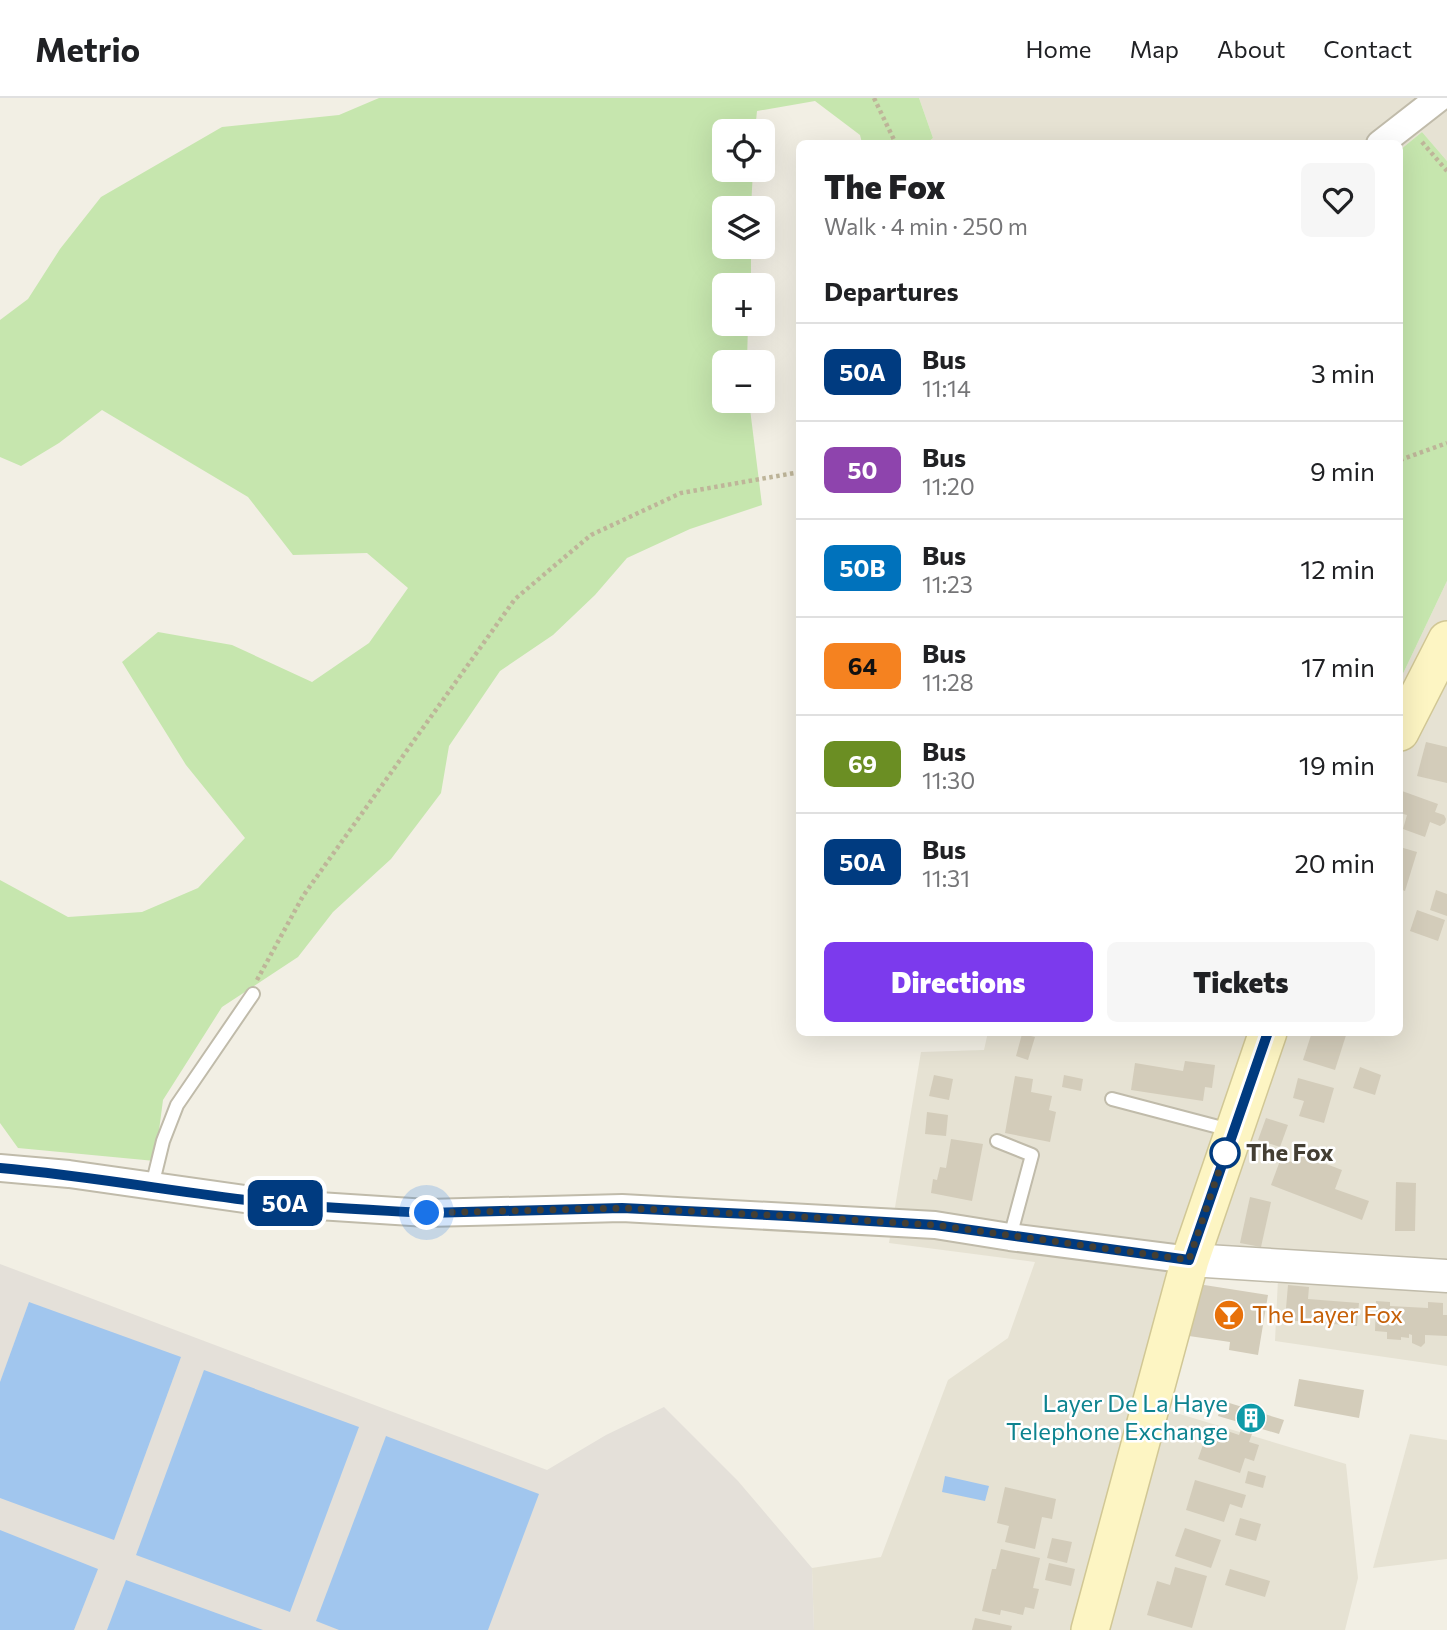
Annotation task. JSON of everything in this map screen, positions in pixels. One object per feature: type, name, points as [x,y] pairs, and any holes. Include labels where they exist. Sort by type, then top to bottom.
[{"type":"main road","points":[[1403,726],[1447,640]]},
{"type":"main road","points":[[1090,1630],[1189,1260],[1267,1036]]},
{"type":"street","points":[[1385,140],[1439,98]]},
{"type":"street","points":[[0,1168],[69,1174],[272,1203],[403,1211],[636,1208],[935,1225],[1189,1260],[1447,1276]]},
{"type":"lane","points":[[152,1186],[163,1141],[177,1105],[253,994]]},
{"type":"lane","points":[[1112,1098],[1232,1131]]},
{"type":"lane","points":[[997,1141],[1032,1155],[1010,1237]]},
{"type":"path","points":[[874,98],[894,140]]},
{"type":"path","points":[[1406,123],[1447,171]]},
{"type":"path","points":[[1403,459],[1447,443]]},
{"type":"path","points":[[253,994],[258,979],[303,896],[514,599],[591,536],[681,493],[796,473]]},
{"type":"shaded area","points":[[919,98],[1447,98],[1447,161],[1422,132],[1403,148],[1403,140],[931,140],[933,138]]},
{"type":"shaded area","points":[[1447,581],[1447,1366],[1275,1341],[1278,1279],[1198,1270],[1163,1409],[1346,1464],[1358,1578],[1345,1630],[814,1630],[812,1568],[881,1557],[948,1380],[1008,1338],[1035,1262],[889,1243],[921,1052],[984,1050],[987,1036],[1403,1036],[1403,674]]},
{"type":"shaded area","points":[[0,1264],[547,1470],[606,1435],[664,1407],[738,1481],[812,1568],[814,1630],[0,1630]]},
{"type":"shaded area","points":[[1410,1434],[1447,1440],[1447,1559],[1373,1568]]},
{"type":"green space","points":[[379,98],[919,98],[933,138],[861,140],[860,135],[815,101],[757,111],[756,119],[712,119],[712,182],[752,182],[752,196],[712,196],[712,259],[751,259],[751,273],[712,273],[712,336],[748,336],[747,350],[712,350],[712,413],[750,413],[762,505],[690,529],[627,558],[595,595],[553,635],[500,671],[449,746],[441,793],[391,859],[333,912],[298,957],[222,1007],[163,1100],[155,1161],[18,1148],[0,1123],[0,880],[68,917],[142,912],[198,888],[245,838],[186,765],[122,662],[158,632],[232,645],[312,682],[369,643],[408,588],[367,553],[293,555],[248,497],[102,410],[59,443],[21,466],[0,457],[0,320],[28,299],[60,249],[101,197],[222,127],[339,115]]},
{"type":"green space","points":[[1422,132],[1447,161],[1447,581],[1403,674],[1403,148]]},
{"type":"water","points":[[29,1302],[181,1357],[114,1540],[0,1498],[0,1382]]},
{"type":"water","points":[[204,1370],[359,1427],[290,1612],[136,1555]]},
{"type":"water","points":[[386,1436],[539,1494],[488,1630],[339,1630],[316,1621]]},
{"type":"water","points":[[945,1476],[989,1486],[985,1501],[942,1492]]},
{"type":"water","points":[[0,1530],[98,1569],[74,1630],[0,1630]]},
{"type":"water","points":[[126,1580],[263,1630],[107,1630]]},
{"type":"building","points":[[1426,742],[1447,747],[1447,783],[1417,776]]},
{"type":"building","points":[[1403,791],[1438,804],[1435,812],[1444,815],[1446,819],[1440,826],[1430,822],[1425,837],[1403,829],[1407,815],[1403,814]]},
{"type":"building","points":[[1403,848],[1417,852],[1405,891],[1403,890]]},
{"type":"building","points":[[1436,890],[1447,894],[1447,916],[1430,910]]},
{"type":"building","points":[[1417,910],[1445,920],[1438,941],[1410,931]]},
{"type":"building","points":[[1021,1036],[1035,1037],[1028,1060],[1016,1056]]},
{"type":"building","points":[[1311,1036],[1346,1036],[1335,1070],[1303,1060]]},
{"type":"building","points":[[1185,1061],[1215,1065],[1212,1088],[1205,1087],[1203,1101],[1131,1090],[1135,1063],[1183,1071]]},
{"type":"building","points":[[1360,1067],[1381,1075],[1375,1095],[1353,1088]]},
{"type":"building","points":[[934,1075],[953,1079],[949,1100],[929,1096]]},
{"type":"building","points":[[1064,1075],[1083,1079],[1081,1091],[1062,1087]]},
{"type":"building","points":[[1015,1076],[1033,1079],[1031,1092],[1052,1096],[1049,1110],[1056,1112],[1050,1142],[1005,1133]]},
{"type":"building","points":[[1298,1078],[1334,1088],[1324,1123],[1299,1116],[1304,1101],[1293,1098]]},
{"type":"building","points":[[927,1112],[948,1115],[946,1136],[925,1134]]},
{"type":"building","points":[[1266,1118],[1288,1125],[1280,1147],[1258,1140]]},
{"type":"building","points":[[951,1139],[983,1144],[972,1201],[931,1193],[933,1179],[937,1180],[940,1167],[946,1168]]},
{"type":"building","points":[[1295,1152],[1342,1170],[1335,1189],[1369,1201],[1362,1220],[1271,1185],[1281,1158],[1292,1162]]},
{"type":"building","points":[[1396,1182],[1416,1183],[1415,1231],[1395,1231]]},
{"type":"building","points":[[1250,1197],[1271,1202],[1261,1247],[1240,1243]]},
{"type":"building","name":"The Layer Fox","points":[[1198,1284],[1268,1295],[1258,1355],[1229,1350],[1230,1342],[1189,1336]]},
{"type":"building","points":[[1288,1285],[1309,1287],[1308,1299],[1359,1303],[1357,1326],[1285,1320]]},
{"type":"building","points":[[1376,1301],[1390,1302],[1390,1306],[1428,1308],[1428,1302],[1443,1303],[1443,1315],[1447,1315],[1447,1336],[1425,1335],[1425,1343],[1421,1347],[1412,1343],[1412,1335],[1409,1334],[1409,1338],[1401,1337],[1401,1340],[1387,1339],[1387,1332],[1375,1331]]},
{"type":"building","points":[[1299,1379],[1364,1390],[1359,1418],[1294,1406]]},
{"type":"building","name":"Layer De La Haye Telephone Exchange","points":[[1223,1401],[1284,1420],[1279,1434],[1218,1416]]},
{"type":"building","points":[[1210,1425],[1239,1435],[1242,1427],[1253,1431],[1249,1442],[1259,1445],[1254,1461],[1245,1458],[1240,1473],[1198,1459]]},
{"type":"building","points":[[1248,1471],[1266,1476],[1263,1488],[1245,1483]]},
{"type":"building","points":[[1195,1480],[1246,1495],[1242,1508],[1230,1504],[1224,1522],[1186,1510]]},
{"type":"building","points":[[1005,1487],[1056,1499],[1052,1519],[1042,1517],[1035,1549],[1005,1542],[1009,1526],[997,1523]]},
{"type":"building","points":[[1240,1518],[1261,1524],[1256,1541],[1235,1535]]},
{"type":"building","points":[[1185,1528],[1221,1540],[1211,1568],[1175,1556]]},
{"type":"building","points":[[1052,1538],[1072,1542],[1067,1563],[1047,1558]]},
{"type":"building","points":[[1001,1549],[1040,1558],[1033,1588],[1039,1589],[1034,1609],[1025,1607],[1023,1615],[1001,1610],[1000,1615],[982,1611],[992,1569],[996,1569]]},
{"type":"building","points":[[1049,1563],[1075,1569],[1071,1586],[1045,1580]]},
{"type":"building","points":[[1175,1567],[1207,1576],[1192,1628],[1147,1615],[1157,1581],[1170,1585]]},
{"type":"building","points":[[1230,1569],[1270,1581],[1265,1597],[1225,1585]]},
{"type":"building","points":[[975,1618],[1012,1626],[1011,1630],[972,1630]]},
{"type":"bus line","name":"50A","points":[[0,1168],[69,1174],[272,1203],[427,1213],[622,1208],[935,1225],[1189,1260],[1267,1036]]},
{"type":"place","name":"The Fox","points":[[1225,1153]]},
{"type":"place","name":"The Layer Fox","points":[[1229,1315]]},
{"type":"place","name":"Layer De La Haye Telephone Exchange","points":[[1251,1418]]},
{"type":"route","points":[[427,1213],[622,1208],[935,1225],[1189,1260],[1225,1153]]}]
